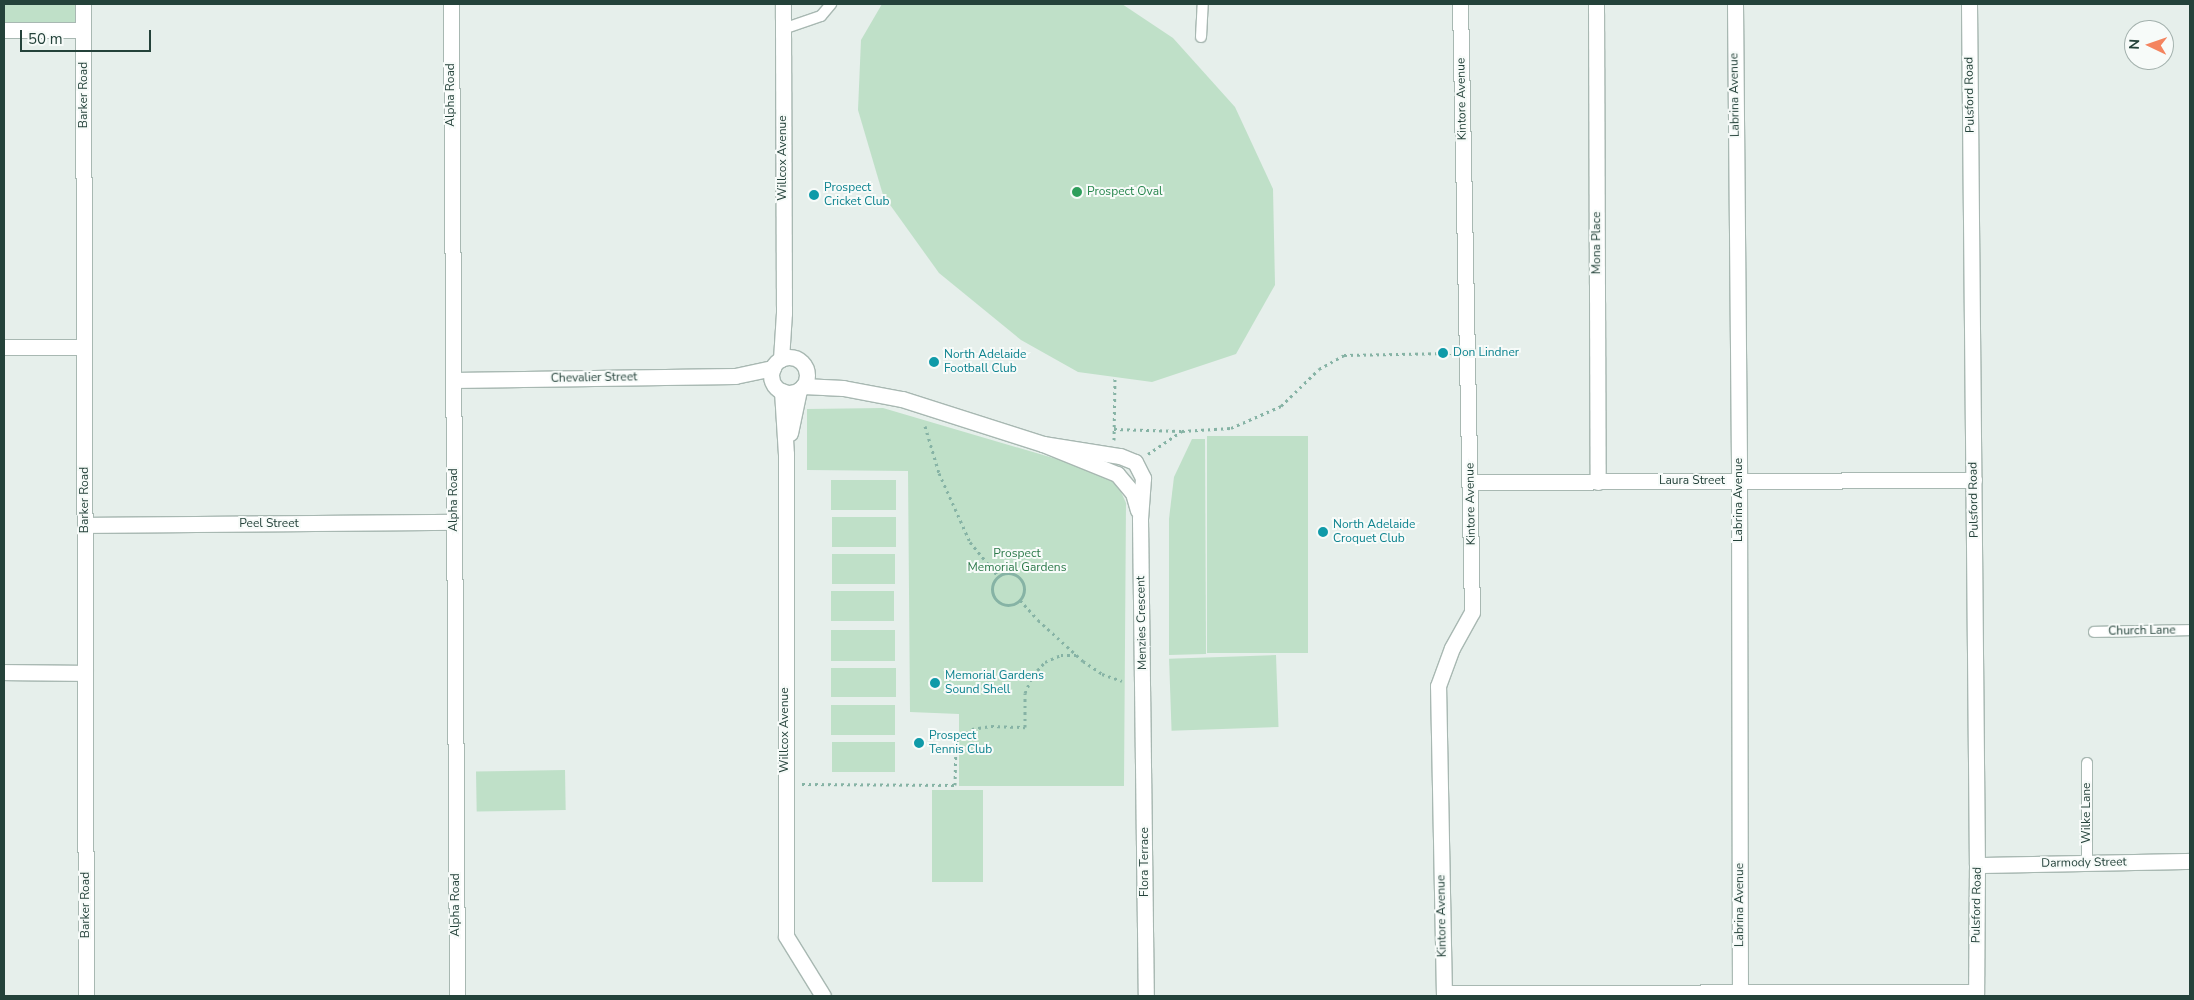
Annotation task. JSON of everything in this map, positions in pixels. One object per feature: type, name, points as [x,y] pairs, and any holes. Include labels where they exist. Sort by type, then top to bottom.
[{"type":"street","name":"Barker Road","points":[[83,4],[86,996]]},
{"type":"street","name":"Alpha Road","points":[[450,4],[457,996]]},
{"type":"street","name":"Willcox Avenue","points":[[783,4],[784,313],[777,375],[786,454],[786,936],[823,996]]},
{"type":"street","name":"Kintore Avenue","points":[[1444,995],[1438,686],[1452,648],[1472,612],[1471,482],[1460,4]]},
{"type":"street","name":"Mona Place","points":[[1596,4],[1598,482]]},
{"type":"street","name":"Labrina Avenue","points":[[1735,4],[1739,481],[1740,994]]},
{"type":"street","name":"Pulsford Road","points":[[1969,4],[1978,864],[1976,994]]},
{"type":"street","points":[[4,30],[83,30]]},
{"type":"street","name":"Willcox Avenue","points":[[784,313],[807,374],[801,388],[786,454]]},
{"type":"street","points":[[4,347],[84,347]]},
{"type":"street","points":[[777,375],[802,363]]},
{"type":"street","name":"Menzies Crescent","points":[[802,363],[843,388]]},
{"type":"street","name":"Chevalier Street","points":[[453,380],[777,375]]},
{"type":"street","name":"Menzies Crescent","points":[[777,375],[793,393],[801,388],[843,388],[902,400],[1043,444],[1117,474],[1133,493],[1140,518]]},
{"type":"street","name":"Menzies Crescent","points":[[1043,444],[1114,455],[1135,462],[1143,478],[1140,518],[1144,727]]},
{"type":"street","name":"Laura Street","points":[[1471,482],[1974,480]]},
{"type":"street","name":"Peel Street","points":[[85,525],[454,522]]},
{"type":"street","points":[[4,672],[85,674]]},
{"type":"street","name":"Flora Terrace","points":[[1144,727],[1146,996]]},
{"type":"street","name":"Darmody Street","points":[[1978,864],[2190,861]]},
{"type":"street","points":[[1444,995],[1976,994]]},
{"type":"lane","points":[[783,29],[821,16],[831,4]]},
{"type":"lane","points":[[1201,37],[1203,4]]},
{"type":"lane","name":"Church Lane","points":[[2094,632],[2190,630]]},
{"type":"lane","name":"Wilke Lane","points":[[2087,763],[2087,862]]},
{"type":"path","points":[[1114,429],[1182,431],[1231,428],[1281,406],[1319,369],[1344,355],[1468,352]]},
{"type":"path","points":[[1114,455],[1115,377]]},
{"type":"path","points":[[925,426],[939,473],[966,534],[998,576]]},
{"type":"path","points":[[1135,462],[1182,431]]},
{"type":"path","points":[[1008,574],[1019,576],[1024,588],[1020,600],[1010,604],[1000,603],[992,589],[998,576],[1008,574]]},
{"type":"path","points":[[1020,600],[1077,655],[1102,674],[1122,681]]},
{"type":"path","points":[[785,784],[955,785],[956,741],[972,729],[990,726],[1025,727],[1025,693],[1033,675],[1045,662],[1061,655],[1077,655]]},
{"type":"green space","points":[[4,4],[80,4],[80,23],[4,23]]},
{"type":"green space","name":"Prospect Oval","points":[[882,4],[1122,4],[1173,38],[1235,107],[1273,189],[1275,285],[1236,354],[1152,382],[1078,372],[1021,340],[939,273],[883,195],[858,110],[861,40]]},
{"type":"green space","name":"Prospect Memorial Gardens","points":[[883,408],[1104,473],[1118,485],[1126,503],[1124,786],[959,786],[959,714],[910,712],[908,471],[807,470],[807,409]]},
{"type":"green space","points":[[1207,436],[1308,436],[1308,653],[1207,653]]},
{"type":"green space","points":[[1192,439],[1205,439],[1206,654],[1169,655],[1169,519],[1174,477]]},
{"type":"green space","points":[[831,480],[896,480],[896,510],[831,510]]},
{"type":"green space","points":[[832,517],[896,517],[896,547],[832,547]]},
{"type":"green space","points":[[832,554],[895,554],[895,584],[832,584]]},
{"type":"green space","points":[[831,591],[894,591],[894,621],[831,621]]},
{"type":"green space","points":[[831,630],[895,630],[895,661],[831,661]]},
{"type":"green space","points":[[1276,655],[1279,727],[1172,731],[1169,659]]},
{"type":"green space","points":[[831,668],[896,668],[896,697],[831,697]]},
{"type":"green space","points":[[831,705],[895,705],[895,735],[831,735]]},
{"type":"green space","points":[[832,742],[895,742],[895,772],[832,772]]},
{"type":"green space","points":[[565,770],[566,810],[477,812],[476,772]]},
{"type":"green space","points":[[932,790],[983,790],[983,882],[932,882]]},
{"type":"place","name":"Prospect Oval","points":[[1077,192]]},
{"type":"place","name":"Prospect Cricket Club","points":[[814,195]]},
{"type":"place","name":"Don Lindner","points":[[1443,353]]},
{"type":"place","name":"North Adelaide Football Club","points":[[934,362]]},
{"type":"place","name":"North Adelaide Croquet Club","points":[[1323,532]]},
{"type":"place","name":"Memorial Gardens Sound Shell","points":[[935,683]]},
{"type":"place","name":"Prospect Tennis Club","points":[[919,743]]}]
